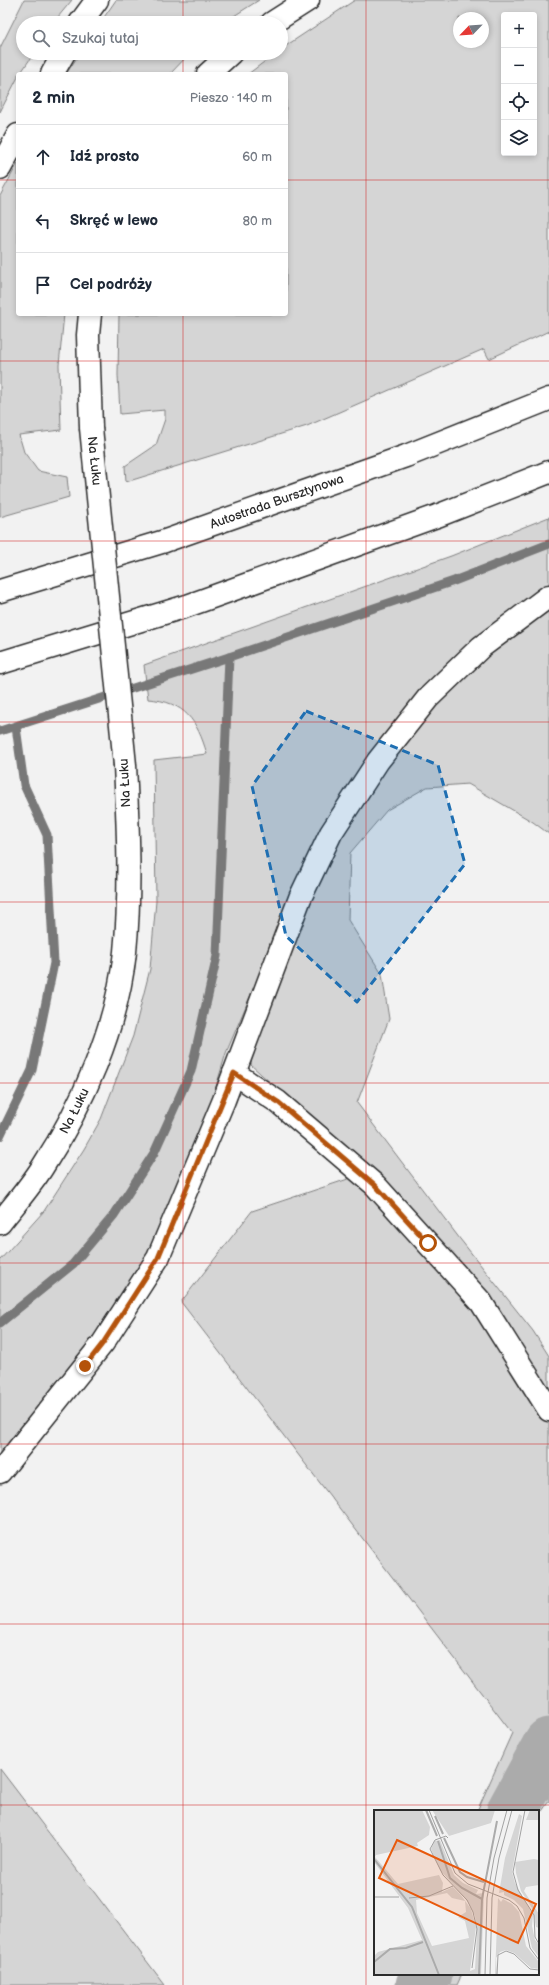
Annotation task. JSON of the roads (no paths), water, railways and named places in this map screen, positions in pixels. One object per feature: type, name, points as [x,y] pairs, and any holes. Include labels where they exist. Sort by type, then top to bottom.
[{"type":"main road","points":[[85,16],[97,0]]},
{"type":"main road","points":[[283,16],[308,0]]},
{"type":"main road","points":[[53,72],[60,60]]},
{"type":"main road","points":[[210,72],[223,60]]},
{"type":"main road","points":[[0,168],[16,139]]},
{"type":"main road","name":"Na Łuku","points":[[0,1223],[42,1169],[70,1121],[95,1066],[116,999],[125,953],[128,902],[128,845],[125,765],[91,428],[88,336],[90,316]]},
{"type":"main road","name":"Autostrada Bursztynowa","points":[[0,591],[165,540],[384,464],[549,399]]},
{"type":"main road","points":[[0,663],[187,606],[437,516],[549,472]]},
{"type":"main road","points":[[0,1472],[103,1343],[158,1258],[234,1073],[300,898],[331,833],[378,761],[428,698],[481,647],[549,596]]},
{"type":"main road","points":[[234,1073],[278,1102],[375,1185],[481,1302],[549,1410]]},
{"type":"waterway","points":[[0,731],[229,657],[454,581],[549,544]]},
{"type":"waterway","points":[[0,1323],[73,1264],[114,1215],[154,1153],[191,1071],[217,956],[229,657]]},
{"type":"waterway","points":[[0,1136],[32,1070],[54,963],[47,835],[24,785],[16,727]]},
{"type":"waterway","points":[[513,1810],[549,1743]]},
{"type":"waterway","points":[[421,1985],[426,1975]]}]
